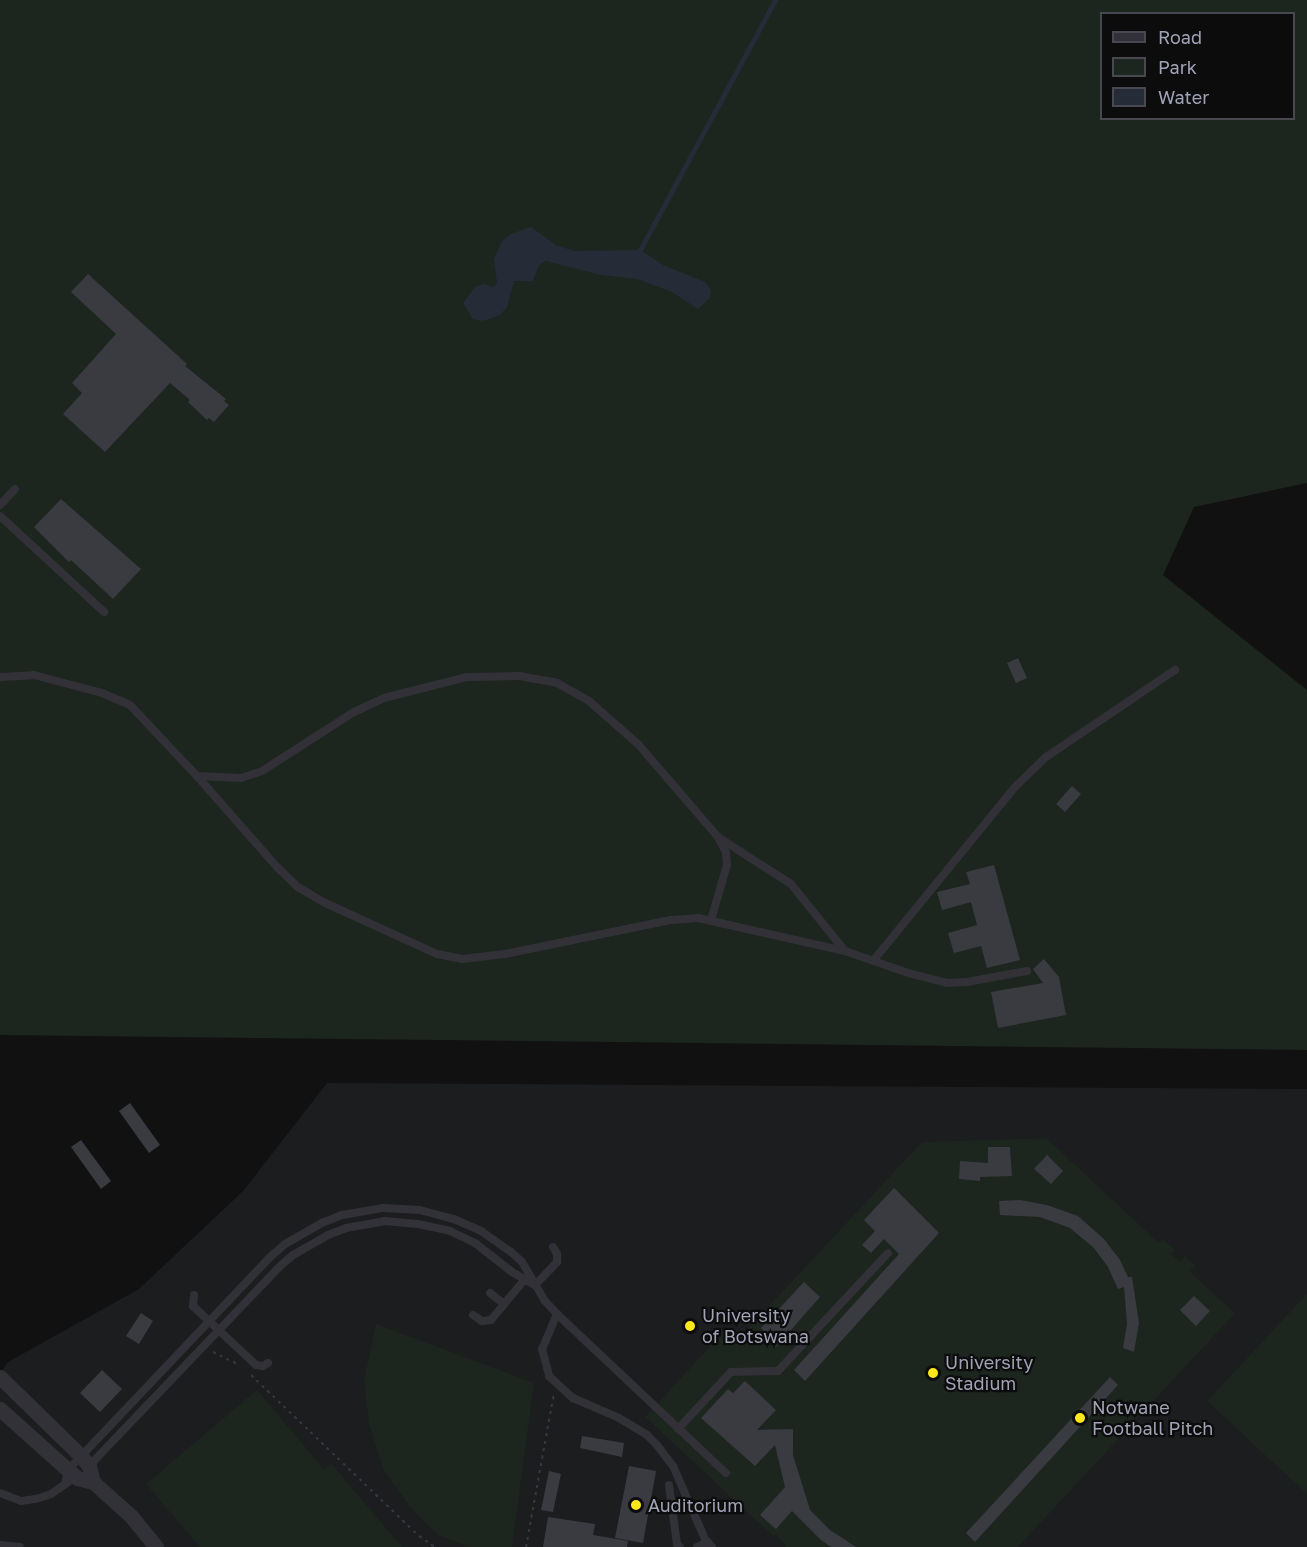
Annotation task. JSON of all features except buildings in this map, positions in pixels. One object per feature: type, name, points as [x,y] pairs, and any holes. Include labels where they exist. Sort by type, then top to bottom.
[{"type":"street","points":[[0,1377],[85,1461],[93,1482],[131,1516],[156,1547]]},
{"type":"street","points":[[0,1409],[70,1477],[93,1482]]},
{"type":"lane","points":[[0,505],[15,489]]},
{"type":"lane","points":[[0,516],[104,612]]},
{"type":"lane","points":[[873,961],[1022,780],[1046,757],[1175,670]]},
{"type":"lane","points":[[0,677],[34,675],[119,699],[143,717],[277,867],[298,887],[323,902],[437,954],[462,959],[483,957],[671,920],[698,918],[845,951],[947,983],[967,982],[1027,971]]},
{"type":"lane","points":[[197,776],[241,778],[262,771],[354,712],[384,698],[467,677],[519,676],[556,683],[590,702],[638,744],[718,837],[726,853],[727,865],[711,920]]},
{"type":"lane","points":[[718,837],[791,884],[845,951]]},
{"type":"lane","points":[[0,1493],[21,1501],[51,1494],[85,1461],[209,1321],[285,1244],[303,1232],[342,1215],[383,1208],[432,1213],[454,1219],[481,1231],[522,1262],[535,1285],[557,1314],[726,1473]]},
{"type":"lane","points":[[70,1477],[293,1255],[310,1244],[346,1228],[384,1221],[418,1224],[450,1231],[474,1243],[535,1285]]},
{"type":"lane","points":[[535,1285],[557,1262],[557,1254],[553,1247]]},
{"type":"lane","points":[[678,1429],[731,1372],[778,1371],[888,1253]]},
{"type":"lane","points":[[473,1315],[479,1320],[489,1321],[525,1279]]},
{"type":"lane","points":[[490,1293],[504,1304]]},
{"type":"lane","points":[[194,1295],[192,1306],[256,1365],[263,1366],[268,1363]]},
{"type":"lane","points":[[557,1314],[542,1349],[545,1368],[556,1384],[573,1398],[619,1418],[647,1435],[657,1445],[673,1466],[710,1545],[697,1547]]},
{"type":"lane","points":[[241,1351],[248,1344]]},
{"type":"lane","points":[[669,1485],[677,1544],[680,1547]]},
{"type":"lane","points":[[0,1545],[20,1547]]},
{"type":"path","points":[[203,1347],[240,1364]]},
{"type":"path","points":[[249,1373],[419,1536],[435,1547]]},
{"type":"path","points":[[526,1547],[556,1384]]},
{"type":"shaded area","name":"University of Botswana","points":[[327,1083],[1307,1089],[1307,1547],[0,1547],[0,1373],[8,1362],[139,1289],[244,1190]]},
{"type":"green space","points":[[0,0],[1307,0],[1307,483],[1194,507],[1163,575],[1307,690],[1307,1050],[0,1035]]},
{"type":"green space","name":"University Stadium","points":[[1046,1138],[1159,1243],[1163,1239],[1175,1250],[1171,1254],[1180,1262],[1185,1256],[1195,1266],[1190,1272],[1235,1313],[1018,1547],[786,1547],[776,1534],[773,1536],[645,1417],[728,1327],[740,1337],[922,1142]]},
{"type":"green space","points":[[1307,1294],[1307,1494],[1207,1401]]},
{"type":"green space","points":[[376,1324],[534,1383],[512,1547],[469,1547],[438,1535],[414,1512],[384,1471],[369,1424],[364,1380]]},
{"type":"green space","points":[[257,1390],[324,1469],[331,1463],[402,1547],[200,1547],[146,1484]]},
{"type":"water","points":[[531,227],[556,245],[574,251],[640,250],[663,265],[705,282],[711,290],[710,298],[698,309],[672,292],[637,279],[601,275],[546,261],[539,265],[533,281],[514,281],[507,307],[500,315],[483,321],[473,319],[463,303],[475,287],[483,284],[494,287],[497,283],[494,259],[502,241],[511,234]]},
{"type":"waterway","points":[[640,250],[775,0]]},
{"type":"place","name":"University of Botswana","points":[[690,1326]]},
{"type":"place","name":"University Stadium","points":[[933,1373]]},
{"type":"place","name":"Notwane Football Pitch","points":[[1080,1418]]},
{"type":"place","name":"Auditorium","points":[[636,1505]]}]
